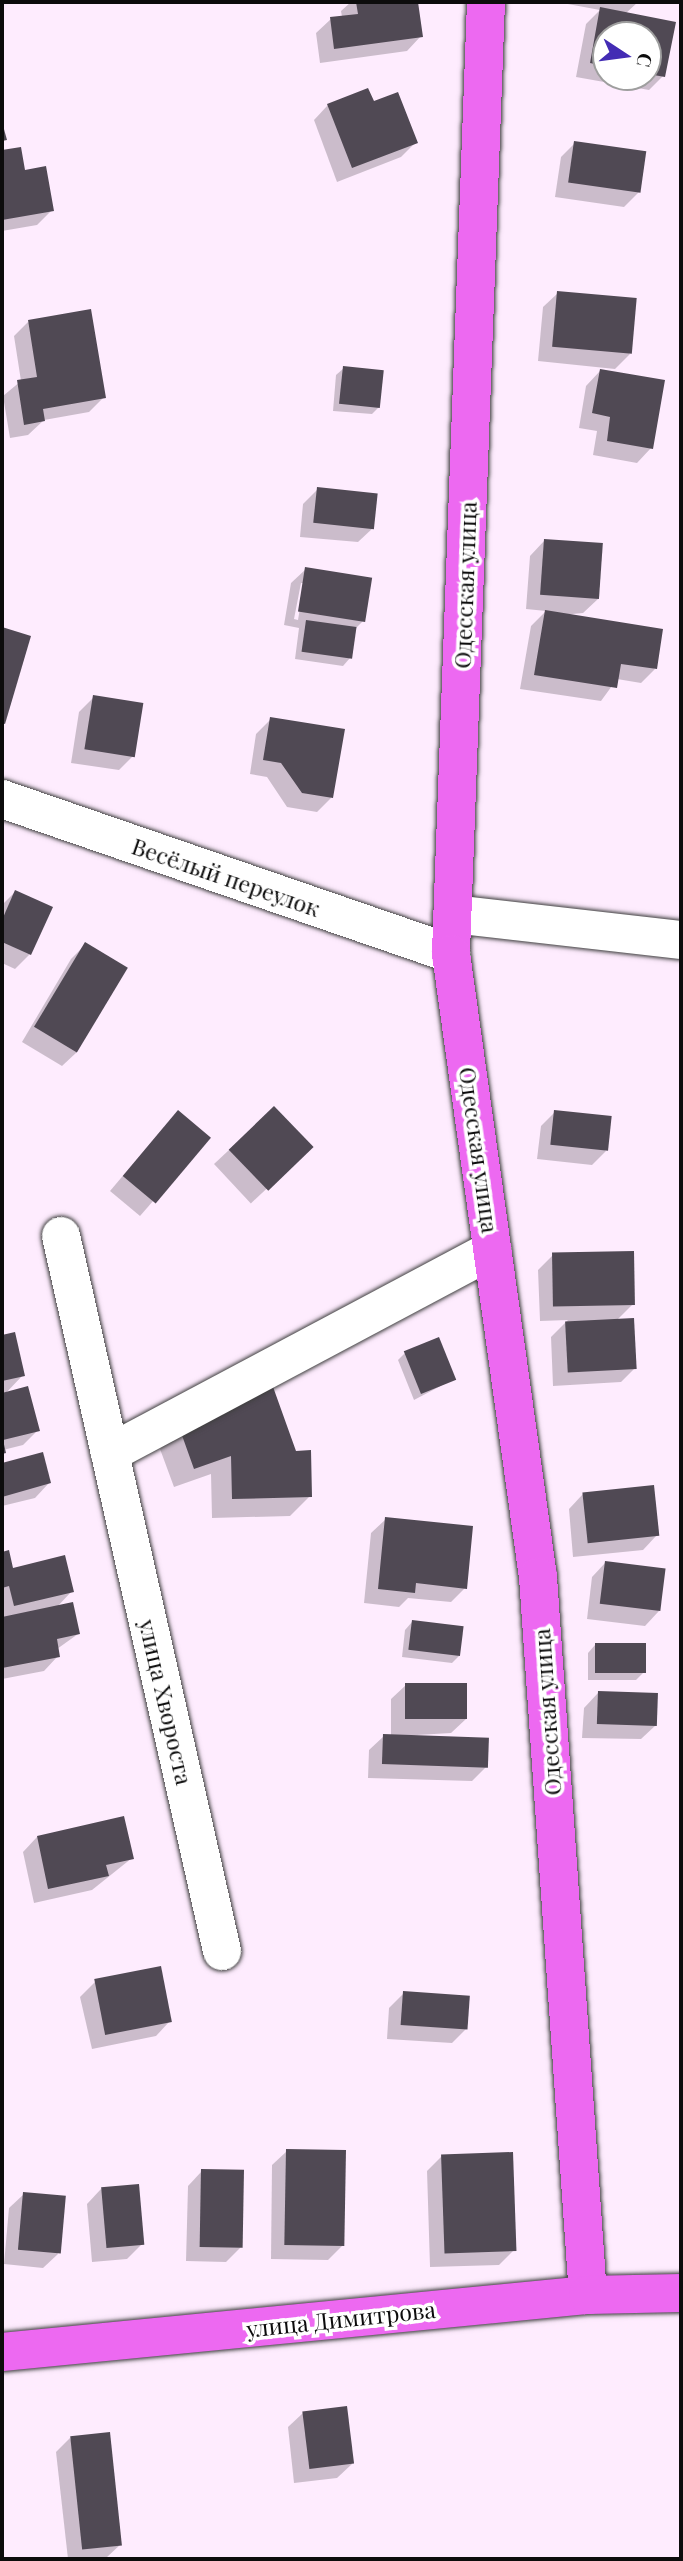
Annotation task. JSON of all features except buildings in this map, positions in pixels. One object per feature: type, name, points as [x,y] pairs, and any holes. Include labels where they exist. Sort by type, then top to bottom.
[{"type":"main road","name":"Одесская улица","points":[[486,2],[452,954],[538,1577],[587,2295]]},
{"type":"main road","name":"улица Димитрова","points":[[2,2352],[587,2295],[681,2292]]},
{"type":"street","name":"Весёлый переулок","points":[[2,799],[452,954]]},
{"type":"street","points":[[453,914],[681,940]]},
{"type":"street","name":"улица Хвороста","points":[[61,1236],[222,1951]]},
{"type":"street","points":[[110,1453],[492,1250]]}]
